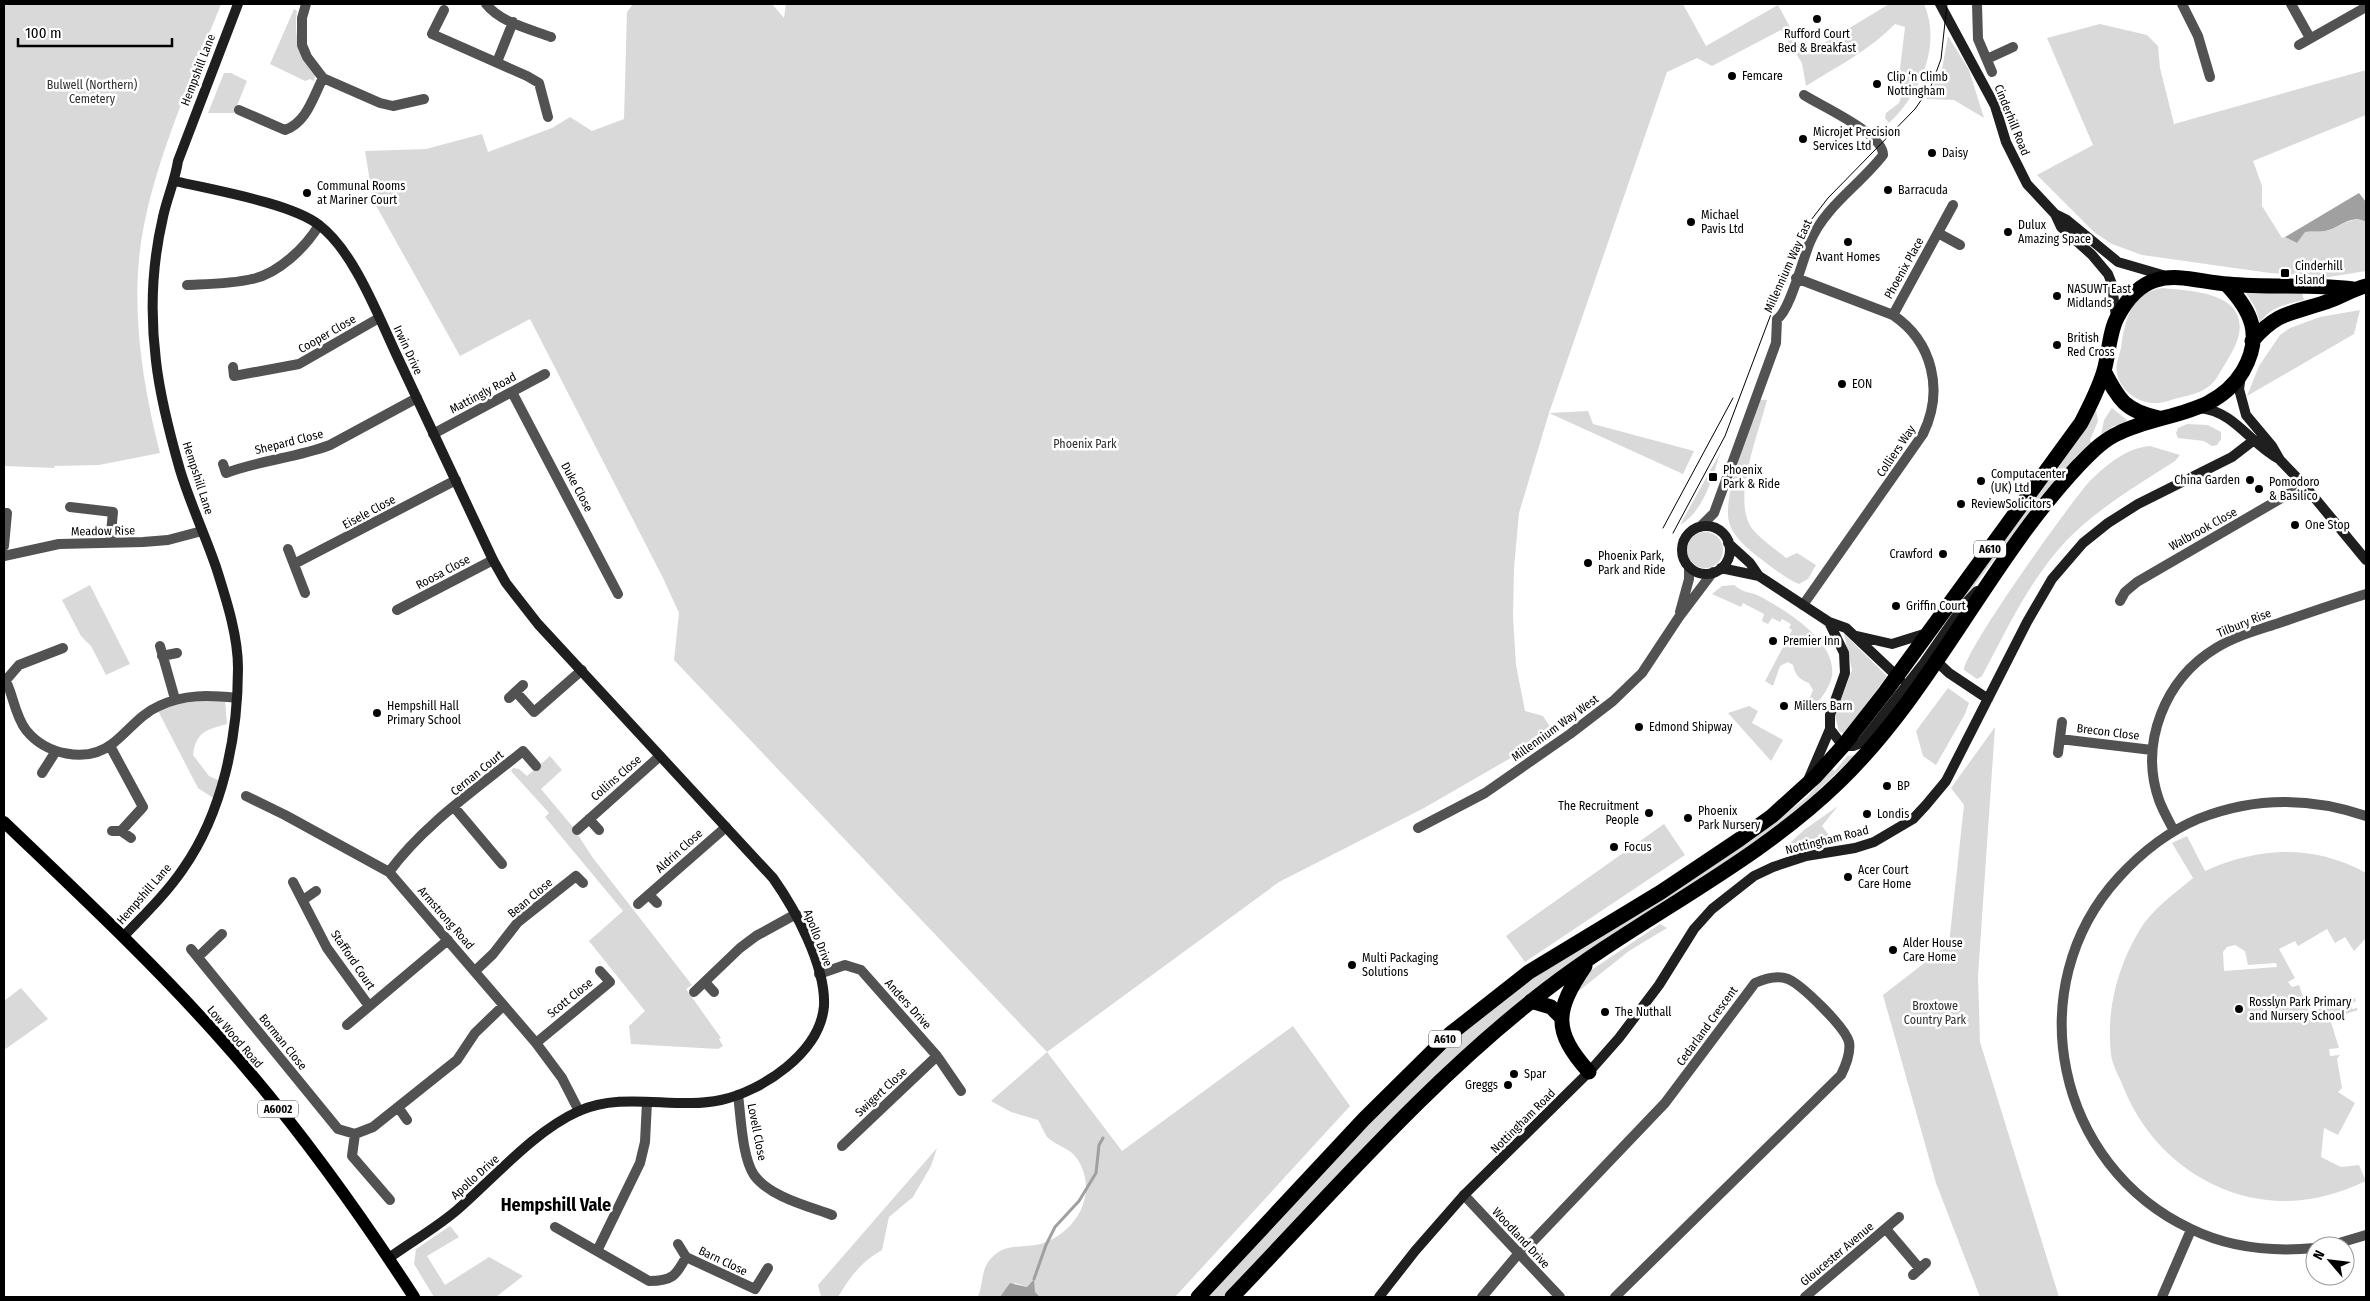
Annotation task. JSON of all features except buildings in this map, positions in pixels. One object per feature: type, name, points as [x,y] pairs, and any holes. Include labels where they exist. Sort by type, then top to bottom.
[{"type":"highway","name":"A610","points":[[1232,1297],[1450,1072],[1531,1001],[1592,956],[1715,877],[1787,827],[1839,782],[1866,755],[1905,686],[1925,637],[2068,441],[2093,400],[2104,371],[2116,318],[2130,298],[2148,283],[2172,278],[2226,284],[2360,288]]},
{"type":"highway","name":"A610","points":[[1198,1297],[1364,1119],[1450,1034],[1529,972],[1661,892],[1740,839],[1772,816],[1806,786],[1843,746],[1934,659],[2056,492],[2102,443],[2117,434],[2160,418],[2200,408],[2218,398],[2242,373],[2250,355],[2252,341],[2250,315],[2239,298],[2226,284]]},
{"type":"highway","name":"A610","points":[[2252,341],[2268,324],[2285,313],[2328,302],[2360,288]]},
{"type":"highway","name":"A610","points":[[2104,371],[2118,398],[2126,405],[2135,412],[2160,418]]},
{"type":"highway","points":[[1589,1072],[1573,1055],[1566,1041],[1561,1017],[1568,992],[1592,956]]},
{"type":"highway","points":[[1531,1001],[1551,1007],[1561,1017]]},
{"type":"main road","name":"Low Wood Road","points":[[4,822],[123,937],[219,1037],[289,1122],[389,1258],[414,1297]]},
{"type":"street","name":"Hempshill Lane","points":[[123,937],[166,892],[184,867],[201,838],[228,762],[234,731],[238,669],[234,631],[180,470],[156,361],[152,282],[163,216],[175,181],[178,162],[238,4]]},
{"type":"street","points":[[306,4],[302,18],[302,45],[307,57],[323,78],[380,103],[393,106],[424,99]]},
{"type":"street","points":[[486,4],[490,10],[513,22],[551,37]]},
{"type":"street","name":"Cinderhill Road","points":[[1940,4],[1995,106],[2006,142],[2027,184],[2055,214],[2061,227],[2108,274],[2112,284],[2116,318]]},
{"type":"street","points":[[1977,4],[1978,39],[1992,72]]},
{"type":"street","points":[[2182,4],[2211,62],[2210,77]]},
{"type":"street","points":[[2291,4],[2310,38]]},
{"type":"street","points":[[2299,45],[2366,7]]},
{"type":"street","points":[[444,10],[432,34],[497,62],[538,83],[548,117]]},
{"type":"street","points":[[497,62],[513,22]]},
{"type":"street","points":[[1987,59],[2013,47]]},
{"type":"street","points":[[239,110],[285,130],[294,127],[303,118],[323,78]]},
{"type":"street","name":"Millennium Way East","points":[[1700,527],[1714,513],[1776,343],[1777,319],[1782,316],[1785,310],[1813,235],[1823,218],[1883,155],[1883,148],[1869,133],[1804,95]]},
{"type":"street","name":"Irwin Drive","points":[[175,181],[280,208],[319,225],[343,250],[379,318],[493,560],[538,624]]},
{"type":"street","name":"Phoenix Place","points":[[1893,315],[1953,205]]},
{"type":"street","name":"Cinderhill Road","points":[[2055,214],[2066,220],[2118,262],[2172,278]]},
{"type":"street","points":[[187,285],[254,279],[280,265],[294,254],[307,242],[319,225]]},
{"type":"street","name":"Phoenix Place","points":[[1938,233],[1960,245]]},
{"type":"street","name":"Colliers Way","points":[[1796,278],[1893,315],[1912,331],[1930,361],[1934,377],[1934,400],[1930,420],[1924,434],[1803,605]]},
{"type":"street","name":"Cooper Close","points":[[233,367],[234,376],[299,364],[379,318]]},
{"type":"street","points":[[2242,373],[2240,389],[2246,415],[2272,446],[2280,460],[2304,485],[2366,560]]},
{"type":"street","name":"Mattingly Road","points":[[434,434],[545,374]]},
{"type":"street","name":"Duke Close","points":[[512,392],[618,594]]},
{"type":"street","name":"Shepard Close","points":[[223,464],[226,472],[267,460],[315,451],[330,445],[417,398]]},
{"type":"street","points":[[2200,408],[2226,415],[2266,452],[2280,460]]},
{"type":"street","name":"Nottingham Road","points":[[1378,1297],[1464,1196],[1589,1072],[1619,1038],[1659,985],[1694,929],[1729,894],[1773,867],[1806,856],[1855,848],[1874,842],[1913,819],[1946,781],[2027,622],[2052,579],[2083,543],[2108,523],[2131,509],[2232,457],[2254,440]]},
{"type":"street","name":"Eisele Close","points":[[294,564],[456,480]]},
{"type":"street","name":"Walbrook Close","points":[[2120,601],[2125,592],[2137,582],[2304,485]]},
{"type":"street","points":[[70,507],[113,512],[110,543]]},
{"type":"street","points":[[4,513],[7,513],[4,546]]},
{"type":"street","points":[[1759,576],[1717,570],[1700,573],[1689,567],[1682,554],[1682,546],[1688,534],[1700,527],[1717,529],[1728,543],[1750,563],[1759,576],[1829,622],[1846,628],[1905,686]]},
{"type":"street","name":"Meadow Rise","points":[[4,556],[59,544],[168,540],[202,531]]},
{"type":"street","points":[[1717,570],[1728,556],[1728,543]]},
{"type":"street","points":[[288,549],[305,593]]},
{"type":"street","name":"Roosa Close","points":[[404,611],[493,560]]},
{"type":"street","name":"Millennium Way West","points":[[1678,617],[1689,578],[1689,567]]},
{"type":"street","name":"Millennium Way West","points":[[1418,828],[1485,793],[1570,734],[1613,701],[1642,673],[1678,617],[1717,570]]},
{"type":"street","name":"Tilbury Rise","points":[[2174,831],[2159,801],[2154,776],[2152,750],[2158,722],[2168,698],[2183,675],[2202,658],[2230,640],[2366,594]]},
{"type":"street","points":[[1806,786],[1830,729],[1830,716],[1843,680],[1845,666],[1844,654],[1829,622]]},
{"type":"street","name":"Apollo Drive","points":[[389,1258],[455,1212],[561,1120],[579,1111],[603,1103],[704,1102],[738,1095],[761,1086],[802,1052],[813,1035],[824,1006],[819,974],[796,914],[773,878],[538,624]]},
{"type":"street","points":[[1854,635],[1892,644],[1925,637],[1934,659],[1988,699]]},
{"type":"street","points":[[63,648],[19,666],[5,679],[8,702],[26,730],[40,743],[56,751],[74,755],[93,753],[110,746],[156,707],[175,699],[195,695],[237,698]]},
{"type":"street","points":[[175,699],[161,651],[177,653]]},
{"type":"street","points":[[516,692],[534,712],[582,670]]},
{"type":"street","name":"Brecon Close","points":[[2058,753],[2062,722]]},
{"type":"street","points":[[1830,729],[1843,746]]},
{"type":"street","name":"Brecon Close","points":[[2060,739],[2152,750]]},
{"type":"street","points":[[110,746],[143,807],[117,831],[131,838]]},
{"type":"street","points":[[42,773],[56,751]]},
{"type":"street","name":"Cernan Court","points":[[390,872],[403,854],[454,808],[523,751],[536,766]]},
{"type":"street","name":"Collins Close","points":[[577,830],[660,756]]},
{"type":"street","name":"Armstrong Road","points":[[246,796],[390,872],[536,1043],[562,1078],[579,1111]]},
{"type":"street","points":[[2305,1249],[2252,1248],[2211,1238],[2191,1230],[2168,1217],[2140,1197],[2112,1168],[2100,1152],[2080,1116],[2073,1098],[2062,1038],[2063,998],[2072,958],[2088,921],[2110,887],[2148,849],[2174,831],[2224,810],[2279,801],[2325,804],[2366,816]]},
{"type":"street","name":"Cernan Court","points":[[454,808],[502,864]]},
{"type":"street","name":"Collins Close","points":[[589,819],[599,830]]},
{"type":"street","name":"Aldrin Close","points":[[638,904],[726,826]]},
{"type":"street","name":"Bean Close","points":[[475,971],[493,954],[518,922],[576,876],[583,883]]},
{"type":"street","name":"Stafford Court","points":[[293,882],[327,948],[369,1006]]},
{"type":"street","points":[[303,900],[316,891]]},
{"type":"street","points":[[649,895],[657,904]]},
{"type":"street","points":[[694,992],[756,936],[796,914]]},
{"type":"street","points":[[198,957],[222,934]]},
{"type":"street","name":"Stafford Court","points":[[347,1025],[448,940]]},
{"type":"street","name":"Borman Close","points":[[191,949],[338,1129],[355,1134]]},
{"type":"street","name":"Anders Drive","points":[[819,974],[845,965],[861,970],[937,1056],[961,1091]]},
{"type":"street","name":"Scott Close","points":[[536,1043],[610,982],[600,971]]},
{"type":"street","name":"Cedarland Crescent","points":[[1520,1254],[1665,1103],[1755,984],[1769,978],[1787,978],[1813,999],[1842,1029],[1849,1042],[1849,1054],[1841,1075],[1614,1297]]},
{"type":"street","points":[[705,982],[714,992]]},
{"type":"street","points":[[390,1200],[352,1156],[355,1134],[373,1127],[457,1060],[475,1033],[503,1006]]},
{"type":"street","name":"Swigert Close","points":[[842,1146],[937,1056]]},
{"type":"street","name":"Lovell Close","points":[[738,1095],[746,1152],[754,1175],[780,1196],[832,1215]]},
{"type":"street","points":[[555,1227],[597,1251],[642,1158],[645,1142],[646,1102]]},
{"type":"street","points":[[398,1107],[407,1120]]},
{"type":"street","name":"Woodland Drive","points":[[1464,1196],[1560,1297]]},
{"type":"street","name":"Gloucester Avenue","points":[[1806,1297],[1899,1217]]},
{"type":"street","name":"Gloucester Avenue","points":[[1886,1229],[1920,1269]]},
{"type":"street","points":[[2162,1297],[2191,1230]]},
{"type":"street","name":"Barn Close","points":[[678,1244],[686,1257],[755,1289],[768,1268]]},
{"type":"street","name":"Barn Close","points":[[597,1251],[649,1281],[664,1281],[677,1274],[686,1257]]},
{"type":"street","points":[[1482,1297],[1520,1254]]},
{"type":"green space","name":"Bulwell (Northern) Cemetery","points":[[4,4],[221,4],[184,97],[161,163],[151,195],[139,259],[138,308],[141,357],[160,453],[99,465],[54,466],[55,468],[4,466]]},
{"type":"green space","name":"Phoenix Park","points":[[633,4],[772,4],[784,18],[786,4],[1683,4],[1706,46],[1778,5],[1805,55],[1889,4],[1924,4],[1929,20],[1930,36],[1925,68],[1918,83],[1910,98],[1889,123],[1885,118],[1886,113],[1899,103],[1901,97],[1898,86],[1905,27],[1895,24],[1864,50],[1806,86],[1802,63],[1781,30],[1712,66],[1697,58],[1667,72],[1549,413],[1519,513],[1514,568],[1513,617],[1516,665],[1525,711],[1543,716],[1551,728],[1535,744],[1424,808],[1279,882],[1047,1052],[674,660],[679,613],[663,578],[530,319],[460,356],[373,200],[365,151],[426,149],[482,134],[488,152],[552,128],[570,117],[592,131],[624,119],[627,12]]},
{"type":"green space","points":[[294,9],[297,11],[296,29],[299,45],[305,60],[315,75],[314,81],[310,79],[305,81],[270,64]]},
{"type":"green space","points":[[2100,24],[2147,35],[2158,46],[2160,68],[2174,124],[2366,70],[2366,115],[2253,161],[2262,186],[2262,206],[2282,238],[2285,237],[2297,243],[2304,232],[2330,230],[2355,220],[2366,222],[2366,271],[2329,277],[2270,273],[2142,255],[2112,244],[2094,232],[2037,175],[2093,145],[2047,38]]},
{"type":"green space","points":[[1948,36],[1969,70],[1984,118],[1954,100],[1926,99],[1942,69]]},
{"type":"green space","points":[[224,73],[231,73],[247,81],[234,113],[208,113]]},
{"type":"green space","points":[[2162,288],[2186,290],[2213,296],[2225,301],[2234,309],[2239,320],[2239,334],[2230,355],[2215,380],[2207,388],[2196,393],[2153,403],[2141,401],[2125,390],[2119,380],[2116,368],[2127,318],[2131,310],[2143,296],[2151,291]]},
{"type":"green space","points":[[2244,290],[2302,293],[2304,300],[2273,310],[2260,323],[2255,307]]},
{"type":"green space","points":[[2360,310],[2354,334],[2247,396],[2259,366],[2280,335],[2290,328],[2320,317]]},
{"type":"green space","points":[[1759,400],[1767,400],[1749,465],[1744,499],[1746,515],[1751,527],[1786,558],[1797,553],[1816,565],[1808,579],[1799,584],[1779,573],[1756,555],[1738,538],[1729,522],[1729,496]]},
{"type":"green space","points":[[2112,408],[2127,420],[2125,423],[2112,427],[2101,435],[2104,420]]},
{"type":"green space","points":[[2096,410],[2098,421],[2090,440],[2092,444],[2023,524],[1959,607],[1956,606],[2079,439]]},
{"type":"green space","points":[[1588,411],[1593,424],[1694,451],[1683,474],[1549,413]]},
{"type":"green space","points":[[2187,424],[2208,425],[2221,432],[2221,439],[2217,445],[2212,446],[2204,441],[2178,438],[2176,433],[2178,428]]},
{"type":"green space","points":[[2150,446],[2180,455],[2175,461],[2105,507],[2079,528],[2054,555],[2030,588],[1982,676],[1977,679],[1964,670],[1981,635],[1999,607],[2078,495],[2102,469],[2117,458],[2141,447]]},
{"type":"green space","points":[[1721,451],[1702,502],[1689,519],[1680,525]]},
{"type":"green space","points":[[1705,532],[1717,538],[1723,550],[1717,562],[1705,568],[1693,562],[1687,550],[1693,538]]},
{"type":"green space","points":[[90,585],[130,664],[106,675],[91,646],[81,636],[62,600]]},
{"type":"green space","points":[[1734,585],[1741,590],[1761,597],[1786,612],[1813,633],[1823,646],[1830,659],[1832,673],[1828,687],[1822,697],[1810,706],[1806,707],[1813,690],[1809,683],[1798,677],[1793,665],[1788,662],[1780,666],[1773,686],[1765,681],[1792,630],[1789,628],[1791,624],[1782,619],[1780,622],[1772,618],[1768,624],[1762,621],[1764,614],[1743,603],[1741,607],[1712,594],[1722,586]]},
{"type":"green space","points":[[1844,634],[1887,676],[1844,734],[1839,731],[1835,716],[1852,670]]},
{"type":"green space","points":[[1948,688],[1969,703],[1965,714],[1936,765],[1923,756],[1916,731]]},
{"type":"green space","points":[[175,699],[225,700],[227,724],[208,730],[200,736],[193,755],[209,776],[220,781],[216,800],[198,788],[156,707]]},
{"type":"green space","points":[[1749,706],[1758,711],[1752,723],[1783,740],[1771,761],[1728,713]]},
{"type":"green space","name":"Broxtowe Country Park","points":[[1995,727],[1978,976],[1980,1042],[2059,1297],[1980,1297],[1936,1183],[1883,995],[1949,944],[1964,805],[1951,788]]},
{"type":"green space","points":[[1855,755],[1801,807],[1763,837],[1562,970],[1225,1297],[1208,1297],[1400,1089],[1468,1024],[1568,954],[1752,840],[1807,797],[1832,769],[1835,771],[1847,756]]},
{"type":"green space","points":[[550,756],[562,770],[541,789],[572,826],[593,858],[692,985],[686,989],[721,1038],[719,1039],[723,1046],[718,1049],[631,1044],[629,1026],[645,1011],[589,941],[623,911],[545,817],[549,813],[511,771],[513,768],[519,769],[527,776]]},
{"type":"green space","points":[[1838,806],[1822,826],[1835,843],[1787,848],[1804,830]]},
{"type":"green space","points":[[1664,824],[1685,855],[1525,962],[1506,936]]},
{"type":"green space","name":"Rosslyn Park Primary and Nursery School","points":[[2187,836],[2205,871],[2245,857],[2286,852],[2326,857],[2366,873],[2366,938],[2354,951],[2345,937],[2335,943],[2327,929],[2298,946],[2295,941],[2279,949],[2295,978],[2288,982],[2292,987],[2299,985],[2309,1013],[2322,1008],[2320,1004],[2326,1002],[2328,1009],[2355,998],[2356,1001],[2351,1004],[2352,1009],[2357,1008],[2358,1010],[2330,1019],[2339,1048],[2329,1049],[2330,1056],[2340,1055],[2337,1059],[2342,1088],[2338,1092],[2355,1103],[2338,1135],[2324,1128],[2321,1157],[2341,1167],[2359,1165],[2366,1181],[2329,1195],[2290,1201],[2262,1199],[2236,1193],[2211,1183],[2188,1170],[2167,1153],[2135,1111],[2112,1058],[2110,1022],[2112,1006],[2119,975],[2131,945],[2144,923],[2171,896],[2193,878],[2172,843]],"holes":[[[2235,945],[2245,951],[2248,965],[2276,963],[2277,967],[2224,971],[2223,952],[2227,947]]]},
{"type":"green space","points":[[1660,924],[1667,928],[1629,951],[1575,994],[1584,975]]},
{"type":"green space","points":[[21,988],[48,1019],[4,1050],[4,1001]]},
{"type":"green space","points":[[1293,1026],[1350,1106],[1175,1297],[1040,1297],[1035,1292],[1033,1280],[1027,1287],[1015,1283],[1000,1297],[978,1297],[984,1272],[993,1256],[1004,1249],[1041,1244],[1054,1239],[1074,1222],[1085,1199],[1084,1173],[1075,1156],[1047,1137],[1038,1120],[1011,1112],[991,1101],[1047,1052],[1122,1151]]},
{"type":"green space","points":[[937,1148],[931,1166],[913,1197],[889,1217],[882,1250],[857,1270],[838,1297],[821,1297],[818,1285]]},
{"type":"green space","points":[[450,1226],[459,1237],[427,1256],[445,1285],[489,1257],[523,1276],[496,1297],[434,1297],[414,1264],[416,1249]]},
{"type":"shaded area","points":[[2359,193],[2366,202],[2366,222],[2355,219],[2330,230],[2305,232],[2297,243],[2285,237]]},
{"type":"shaded area","points":[[1034,1279],[1035,1292],[1040,1297],[1000,1297],[1010,1283],[1027,1287]]},
{"type":"waterway","points":[[1034,1279],[1046,1245],[1055,1227],[1079,1201],[1096,1173],[1099,1145],[1103,1138]]},
{"type":"tram line","points":[[1673,533],[1725,436],[1791,261],[1808,224],[1828,198],[1915,109],[1931,86],[1941,59],[1947,4]]},
{"type":"tram line","points":[[1663,528],[1733,398]]},
{"type":"place","name":"Rufford Court Bed & Breakfast","points":[[1817,19]]},
{"type":"place","name":"Femcare","points":[[1732,76]]},
{"type":"place","name":"Clip ‘n Climb Nottingham","points":[[1877,84]]},
{"type":"place","name":"Microjet Precision Services Ltd","points":[[1803,139]]},
{"type":"place","name":"Daisy","points":[[1932,153]]},
{"type":"place","name":"Barracuda","points":[[1888,190]]},
{"type":"place","name":"Communal Rooms at Mariner Court","points":[[307,193]]},
{"type":"place","name":"Michael Pavis Ltd","points":[[1691,222]]},
{"type":"place","name":"Dulux Amazing Space","points":[[2008,232]]},
{"type":"place","name":"Avant Homes","points":[[1848,242]]},
{"type":"place","name":"Cinderhill Island","points":[[2285,273]]},
{"type":"place","name":"NASUWT East Midlands","points":[[2057,296]]},
{"type":"place","name":"British Red Cross","points":[[2057,345]]},
{"type":"place","name":"EON","points":[[1842,384]]},
{"type":"place","name":"Phoenix Park & Ride","points":[[1713,477]]},
{"type":"place","name":"China Garden","points":[[2250,480]]},
{"type":"place","name":"Computacenter (UK) Ltd","points":[[1981,481]]},
{"type":"place","name":"Pomodoro & Basilico","points":[[2259,489]]},
{"type":"place","name":"ReviewSolicitors","points":[[1961,504]]},
{"type":"place","name":"One Stop","points":[[2295,525]]},
{"type":"place","name":"Crawford","points":[[1943,554]]},
{"type":"place","name":"Phoenix Park, Park and Ride","points":[[1588,563]]},
{"type":"place","name":"Griffin Court","points":[[1896,606]]},
{"type":"place","name":"Premier Inn","points":[[1773,641]]},
{"type":"place","name":"Millers Barn","points":[[1784,706]]},
{"type":"place","name":"Hempshill Hall Primary School","points":[[377,713]]},
{"type":"place","name":"Edmond Shipway","points":[[1639,727]]},
{"type":"place","name":"BP","points":[[1887,786]]},
{"type":"place","name":"The Recruitment People","points":[[1649,813]]},
{"type":"place","name":"Londis","points":[[1867,814]]},
{"type":"place","name":"Phoenix Park Nursery","points":[[1688,818]]},
{"type":"place","name":"Focus","points":[[1614,847]]},
{"type":"place","name":"Acer Court Care Home","points":[[1848,877]]},
{"type":"place","name":"Alder House Care Home","points":[[1893,950]]},
{"type":"place","name":"Multi Packaging Solutions","points":[[1352,965]]},
{"type":"place","name":"Rosslyn Park Primary and Nursery School","points":[[2239,1009]]},
{"type":"place","name":"The Nuthall","points":[[1605,1012]]},
{"type":"place","name":"Spar","points":[[1514,1074]]},
{"type":"place","name":"Greggs","points":[[1508,1085]]},
{"type":"district","name":"Hempshill Vale","points":[[556,1205]]}]
